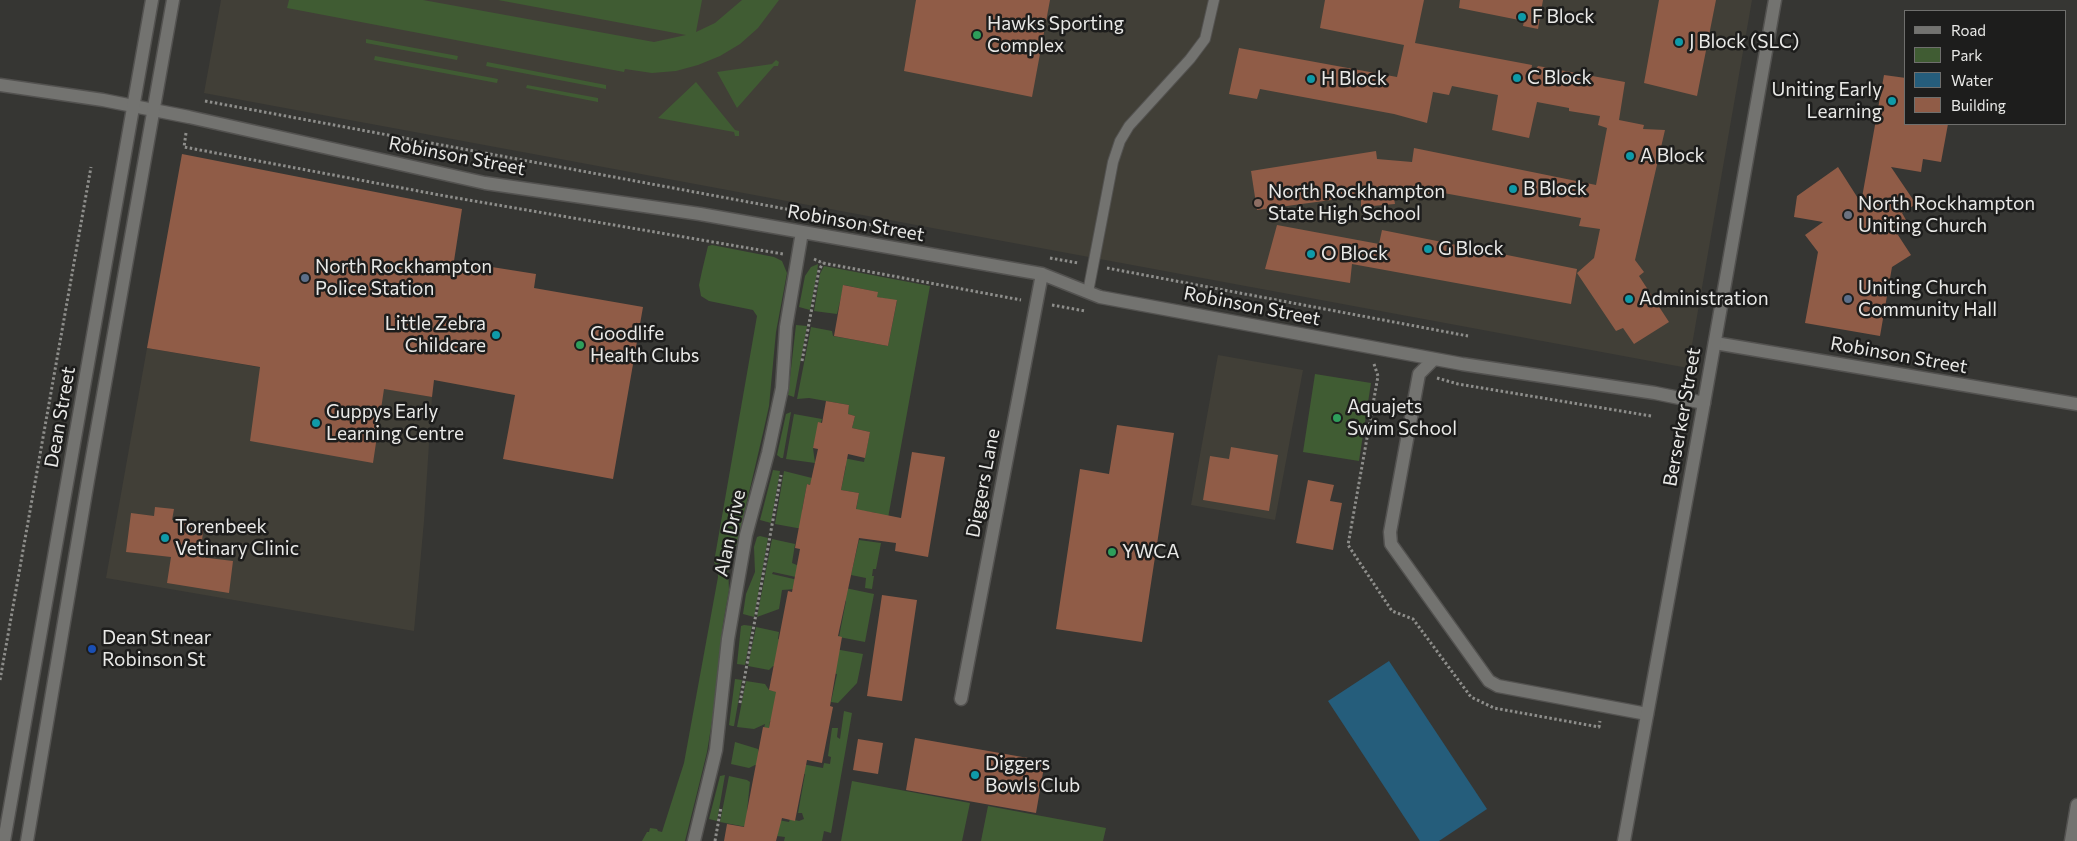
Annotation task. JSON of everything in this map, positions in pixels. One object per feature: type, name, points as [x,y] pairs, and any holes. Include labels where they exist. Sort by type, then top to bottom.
[{"type":"street","name":"Dean Street","points":[[4,841],[152,0]]},
{"type":"street","name":"Dean Street","points":[[27,841],[173,0]]},
{"type":"street","name":"Berserker Street","points":[[1624,841],[1715,343],[1775,0]]},
{"type":"street","name":"Robinson Street","points":[[0,85],[103,100],[154,110],[485,182],[700,214],[1042,274],[1100,297],[1434,359],[1704,403]]},
{"type":"street","name":"Alan Drive","points":[[694,841],[716,750],[728,639],[746,535],[768,453],[782,388],[786,327],[802,232]]},
{"type":"street","name":"Diggers Lane","points":[[961,699],[1042,274]]},
{"type":"street","name":"Robinson Street","points":[[1715,343],[2077,404]]},
{"type":"street","points":[[1434,359],[1419,374],[1390,532],[1391,544],[1489,681],[1498,686],[1647,714]]},
{"type":"street","points":[[2071,841],[2077,805]]},
{"type":"lane","points":[[1088,292],[1113,162],[1120,141],[1129,126],[1205,40],[1214,0]]},
{"type":"path","points":[[202,101],[908,232]]},
{"type":"path","points":[[0,680],[91,167]]},
{"type":"path","points":[[1044,257],[1468,336]]},
{"type":"path","points":[[801,366],[819,270],[823,263]]},
{"type":"path","points":[[738,709],[782,473]]},
{"type":"path","points":[[715,841],[722,802]]},
{"type":"shaded area","name":"North Rockhampton State High School","points":[[221,0],[1752,0],[1688,368],[204,93]]},
{"type":"shaded area","points":[[147,348],[432,397],[424,521],[414,631],[106,578]]},
{"type":"shaded area","points":[[1218,355],[1303,370],[1275,520],[1191,505]]},
{"type":"green space","points":[[289,0],[423,0],[654,42],[686,35],[498,0],[702,0],[696,32],[715,23],[742,0],[779,0],[758,28],[740,44],[720,56],[676,71],[652,73],[625,69],[624,72],[287,8]]},
{"type":"green space","points":[[366,39],[458,56],[457,60],[366,43]]},
{"type":"green space","points":[[375,56],[498,79],[497,83],[374,60]]},
{"type":"green space","points":[[776,60],[779,62],[778,66],[774,66],[737,108],[717,72],[772,64]]},
{"type":"green space","points":[[487,62],[606,85],[606,89],[486,66]]},
{"type":"green space","points":[[696,82],[735,130],[739,131],[739,136],[735,136],[734,132],[658,118]]},
{"type":"green space","points":[[527,85],[598,98],[598,102],[526,88]]},
{"type":"green space","points":[[712,245],[774,257],[782,261],[787,273],[776,332],[769,406],[737,544],[728,567],[729,590],[723,624],[713,715],[707,752],[685,841],[642,841],[650,828],[662,832],[684,763],[718,577],[717,567],[714,562],[757,316],[753,310],[709,301],[701,296],[699,285],[702,271],[708,246]]},
{"type":"green space","points":[[818,264],[810,310],[799,307],[805,276],[811,267]]},
{"type":"green space","points":[[824,266],[930,286],[886,529],[797,528],[775,524],[784,471],[812,478],[810,485],[807,484],[802,510],[874,522],[876,513],[856,510],[859,493],[841,490],[846,466],[817,453],[864,462],[870,432],[852,428],[855,416],[848,414],[849,405],[809,398],[797,399],[811,327],[832,331],[833,336],[888,346],[897,301],[877,297],[877,292],[844,285],[837,314],[814,311],[820,274]]},
{"type":"green space","points":[[796,325],[807,326],[794,397],[788,395]]},
{"type":"green space","name":"Aquajets Swim School","points":[[1315,374],[1371,383],[1359,461],[1303,452]]},
{"type":"green space","points":[[791,412],[783,458],[781,458],[777,455],[786,414]]},
{"type":"green space","points":[[794,414],[822,419],[813,448],[815,463],[786,459]]},
{"type":"green space","points":[[773,470],[780,471],[771,523],[760,520]]},
{"type":"green space","points":[[757,537],[768,538],[754,617],[743,614],[746,594],[755,572],[754,547]]},
{"type":"green space","points":[[772,539],[795,544],[792,563],[799,566],[796,577],[773,572],[772,574],[798,580],[796,589],[782,590],[779,609],[757,617]]},
{"type":"green space","points":[[859,540],[881,543],[876,569],[873,569],[872,589],[865,588],[866,578],[851,575]]},
{"type":"green space","points":[[831,585],[874,594],[865,642],[839,637],[846,601],[843,600]]},
{"type":"green space","points":[[741,626],[752,626],[745,665],[737,664]]},
{"type":"green space","points":[[756,627],[779,632],[778,639],[863,654],[857,683],[838,703],[831,702],[837,674],[773,666],[769,670],[748,666]]},
{"type":"green space","points":[[735,679],[742,680],[734,726],[732,726],[729,725]]},
{"type":"green space","points":[[746,681],[765,684],[769,690],[782,693],[769,728],[764,728],[765,724],[754,729],[737,727]]},
{"type":"green space","points":[[844,711],[852,713],[831,833],[824,831],[822,841],[784,841],[785,837],[777,836],[778,833],[720,822],[729,776],[750,782],[747,811],[752,812],[752,815],[789,822],[790,819],[799,821],[804,819],[802,813],[798,813],[805,774],[755,765],[749,768],[731,764],[735,742],[758,749],[760,756],[823,768],[824,763],[830,764],[831,757],[828,756],[832,728],[838,728],[837,737],[840,739]]},
{"type":"green space","points":[[725,775],[717,821],[709,819],[720,776]]},
{"type":"green space","points":[[852,781],[970,803],[962,841],[841,841]]},
{"type":"green space","points":[[988,806],[1106,828],[1103,841],[981,841]]},
{"type":"water","points":[[1389,661],[1487,809],[1439,841],[1420,841],[1328,701]]},
{"type":"building","name":"Hawks Sporting Complex","points":[[916,0],[1050,0],[1032,97],[904,71]]},
{"type":"building","points":[[1325,0],[1424,0],[1415,43],[1532,65],[1530,78],[1538,66],[1625,82],[1619,120],[1644,125],[1643,129],[1665,130],[1635,260],[1644,272],[1639,276],[1669,322],[1634,344],[1623,328],[1616,331],[1577,273],[1594,258],[1600,229],[1579,226],[1581,218],[1438,192],[1437,199],[1393,191],[1395,204],[1361,207],[1361,196],[1257,210],[1251,171],[1376,151],[1377,159],[1412,162],[1414,148],[1596,185],[1607,128],[1598,125],[1600,116],[1569,111],[1569,108],[1537,102],[1529,138],[1492,130],[1498,95],[1452,86],[1449,95],[1433,92],[1427,123],[1394,114],[1260,89],[1257,99],[1229,94],[1239,48],[1397,77],[1404,45],[1320,28]]},
{"type":"building","name":"F Block","points":[[1460,0],[1543,0],[1538,29],[1523,26],[1524,21],[1459,8]]},
{"type":"building","name":"J Block (SLC)","points":[[1659,0],[1716,0],[1697,96],[1644,83]]},
{"type":"building","points":[[1884,75],[1904,78],[1904,125],[1948,125],[1941,162],[1923,159],[1921,172],[1891,167],[1916,204],[1902,213],[1910,227],[1898,235],[1911,255],[1892,267],[1880,336],[1805,323],[1818,252],[1805,235],[1823,222],[1794,217],[1797,196],[1838,167],[1861,203]]},
{"type":"building","points":[[182,154],[462,209],[454,261],[536,274],[534,288],[643,307],[613,479],[503,459],[515,395],[434,380],[432,397],[384,389],[373,463],[250,441],[260,367],[147,348]]},
{"type":"building","name":"G Block","points":[[1277,225],[1379,244],[1382,230],[1577,269],[1571,304],[1352,264],[1350,283],[1265,269]]},
{"type":"building","points":[[843,285],[878,292],[877,297],[897,300],[888,346],[834,336]]},
{"type":"building","points":[[826,401],[849,405],[848,414],[855,416],[852,428],[870,432],[865,458],[848,454],[841,490],[859,493],[856,509],[901,518],[912,452],[945,457],[928,557],[895,551],[896,543],[859,538],[838,636],[842,637],[830,706],[833,707],[822,763],[807,760],[795,821],[782,818],[776,841],[724,841],[727,824],[744,827],[763,727],[769,728],[776,692],[769,690],[788,591],[792,592],[800,549],[795,548],[807,484],[810,485],[818,449],[813,448],[818,422],[822,423]]},
{"type":"building","name":"YWCA","points":[[1117,425],[1174,433],[1142,642],[1056,629],[1080,469],[1109,474]]},
{"type":"building","points":[[1231,447],[1278,455],[1269,511],[1203,500],[1210,456],[1229,459]]},
{"type":"building","points":[[1308,480],[1334,485],[1330,501],[1342,503],[1333,550],[1296,543]]},
{"type":"building","name":"Torenbeek Vetinary Clinic","points":[[155,507],[174,509],[172,520],[204,524],[200,557],[233,561],[229,593],[167,583],[171,557],[126,552],[131,513],[154,516]]},
{"type":"building","points":[[882,595],[917,600],[902,701],[867,696]]},
{"type":"building","name":"Diggers Bowls Club","points":[[915,738],[1045,761],[1036,813],[906,790]]},
{"type":"building","points":[[858,739],[883,743],[878,774],[853,770]]},
{"type":"place","name":"F Block","points":[[1522,17]]},
{"type":"place","name":"Hawks Sporting Complex","points":[[977,35]]},
{"type":"place","name":"J Block (SLC)","points":[[1679,42]]},
{"type":"place","name":"C Block","points":[[1517,78]]},
{"type":"place","name":"H Block","points":[[1311,79]]},
{"type":"place","name":"Uniting Early Learning","points":[[1892,101]]},
{"type":"place","name":"A Block","points":[[1630,156]]},
{"type":"place","name":"B Block","points":[[1513,189]]},
{"type":"place","name":"North Rockhampton State High School","points":[[1258,203]]},
{"type":"place","name":"North Rockhampton Uniting Church","points":[[1848,215]]},
{"type":"place","name":"G Block","points":[[1428,249]]},
{"type":"place","name":"O Block","points":[[1311,254]]},
{"type":"place","name":"North Rockhampton Police Station","points":[[305,278]]},
{"type":"place","name":"Administration","points":[[1629,299]]},
{"type":"place","name":"Uniting Church Community Hall","points":[[1848,299]]},
{"type":"place","name":"Little Zebra Childcare","points":[[496,335]]},
{"type":"place","name":"Goodlife Health Clubs","points":[[580,345]]},
{"type":"place","name":"Aquajets Swim School","points":[[1337,418]]},
{"type":"place","name":"Guppys Early Learning Centre","points":[[316,423]]},
{"type":"place","name":"Torenbeek Vetinary Clinic","points":[[165,538]]},
{"type":"place","name":"YWCA","points":[[1112,552]]},
{"type":"place","name":"Dean St near Robinson St","points":[[92,649]]},
{"type":"place","name":"Diggers Bowls Club","points":[[975,775]]}]
